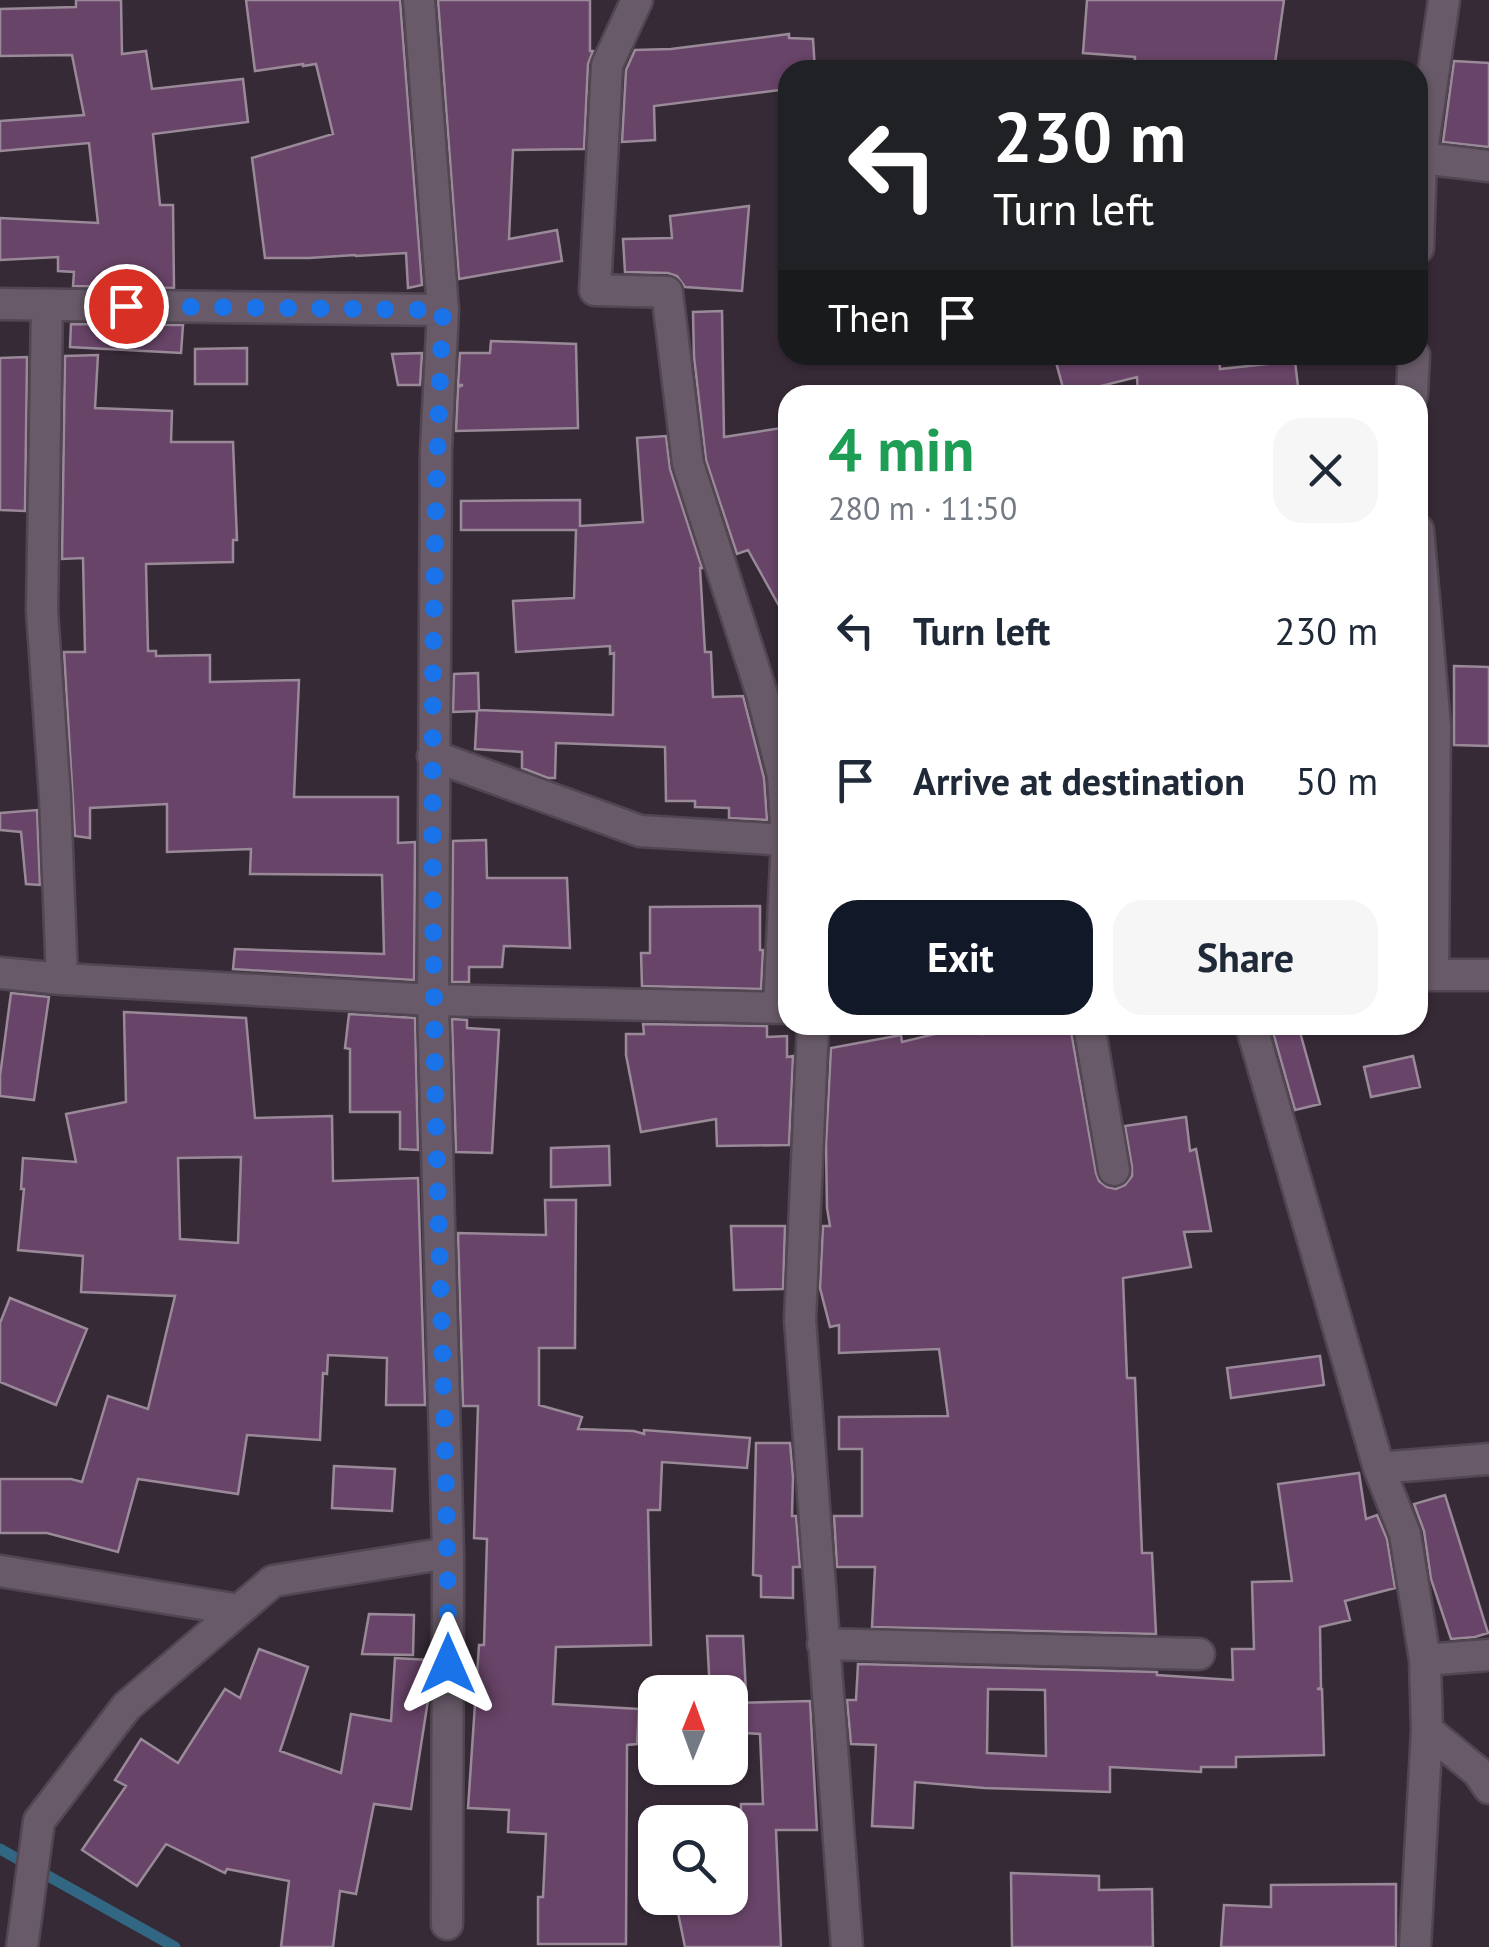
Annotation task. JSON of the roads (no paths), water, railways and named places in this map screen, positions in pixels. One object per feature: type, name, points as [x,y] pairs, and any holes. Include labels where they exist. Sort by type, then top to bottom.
[{"type":"street","points":[[419,0],[443,310],[436,450],[433,756],[434,1000],[448,1554],[447,1924]]},
{"type":"street","points":[[636,0],[606,65],[595,290],[667,292],[688,464],[778,756]]},
{"type":"street","points":[[1428,105],[1444,0]]},
{"type":"street","points":[[1428,159],[1489,166]]},
{"type":"street","points":[[0,304],[443,310]]},
{"type":"street","points":[[47,305],[42,611],[56,797],[62,979]]},
{"type":"street","points":[[1428,645],[1435,726],[1428,900]]},
{"type":"street","points":[[433,756],[640,831],[778,839]]},
{"type":"street","points":[[0,973],[434,1000],[778,1008]]},
{"type":"street","points":[[1428,974],[1489,975]]},
{"type":"street","points":[[814,1035],[800,1320],[848,1947]]},
{"type":"street","points":[[1090,1035],[1114,1170]]},
{"type":"street","points":[[1254,1035],[1379,1468],[1406,1534],[1425,1660],[1428,1730],[1415,1947]]},
{"type":"street","points":[[1379,1468],[1489,1459]]},
{"type":"street","points":[[24,1932],[39,1821],[127,1706],[273,1581],[448,1554]]},
{"type":"street","points":[[0,1571],[239,1610]]},
{"type":"street","points":[[823,1644],[1199,1654]]},
{"type":"street","points":[[1425,1660],[1489,1655]]},
{"type":"street","points":[[1428,1730],[1478,1772],[1489,1788]]},
{"type":"waterway","points":[[0,1849],[175,1947]]}]
